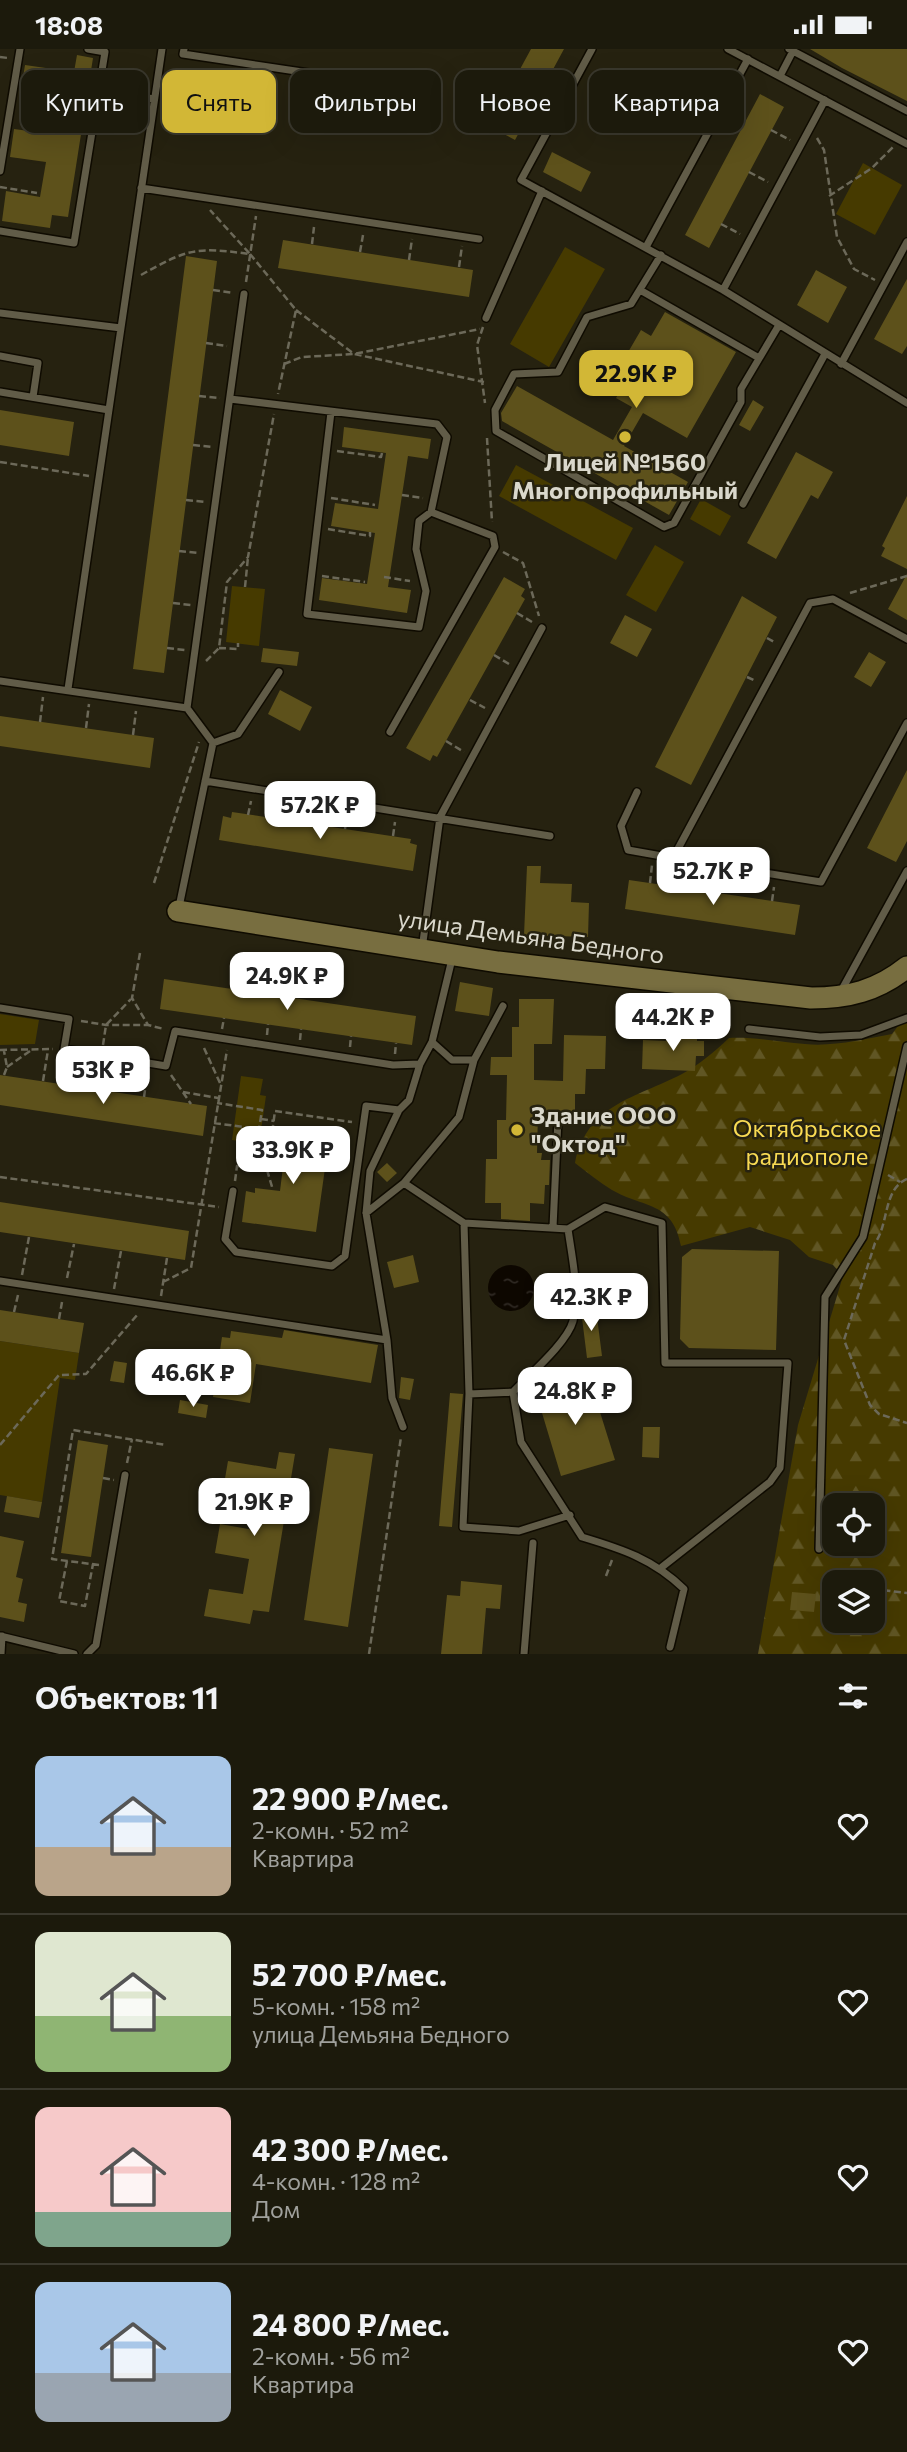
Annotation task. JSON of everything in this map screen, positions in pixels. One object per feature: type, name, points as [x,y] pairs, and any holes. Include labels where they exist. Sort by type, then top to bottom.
[{"type":"street","name":"улица Демьяна Бедного","points":[[178,911],[452,955],[611,976],[836,998],[876,987],[906,970]]},
{"type":"lane","points":[[0,171],[20,49]]},
{"type":"lane","points":[[88,49],[105,52],[102,70]]},
{"type":"lane","points":[[68,689],[162,49]]},
{"type":"lane","points":[[184,49],[183,54],[290,70]]},
{"type":"lane","points":[[592,49],[522,180],[723,290],[907,404]]},
{"type":"lane","points":[[728,49],[904,142]]},
{"type":"lane","points":[[780,76],[791,50],[907,111]]},
{"type":"lane","points":[[646,247],[748,59]]},
{"type":"lane","points":[[148,98],[155,99]]},
{"type":"lane","points":[[723,290],[825,100]]},
{"type":"lane","points":[[0,231],[74,243],[92,133]]},
{"type":"lane","points":[[141,188],[479,239]]},
{"type":"lane","points":[[485,318],[542,191]]},
{"type":"lane","points":[[841,364],[907,242]]},
{"type":"lane","points":[[661,255],[631,304],[587,317],[558,372],[514,374],[495,410],[496,431],[664,527],[674,523],[741,402],[741,389],[779,325]]},
{"type":"lane","points":[[640,290],[759,358]]},
{"type":"lane","points":[[187,708],[244,294]]},
{"type":"lane","points":[[0,313],[121,328]]},
{"type":"lane","points":[[743,504],[825,354]]},
{"type":"lane","points":[[0,356],[38,363],[33,397]]},
{"type":"lane","points":[[0,392],[109,409]]},
{"type":"lane","points":[[230,399],[437,424],[447,436],[431,512],[419,521],[416,540],[426,591],[419,627],[307,614],[331,412]]},
{"type":"lane","points":[[390,732],[495,547],[493,536],[431,512]]},
{"type":"lane","points":[[673,858],[810,603],[834,599],[907,639]]},
{"type":"lane","points":[[422,950],[440,817],[542,628]]},
{"type":"lane","points":[[213,743],[238,734],[279,672]]},
{"type":"lane","points":[[0,681],[187,708],[213,743],[178,911]]},
{"type":"lane","points":[[637,792],[621,826],[628,850],[821,882],[907,723]]},
{"type":"lane","points":[[205,781],[550,836]]},
{"type":"lane","points":[[836,998],[907,871]]},
{"type":"lane","points":[[403,1427],[392,1398],[387,1340],[366,1213],[370,1171],[399,1110],[409,1100],[420,1064],[432,1042],[452,955]]},
{"type":"lane","points":[[366,1213],[404,1183],[458,1117],[474,1060],[503,1006]]},
{"type":"lane","points":[[0,1008],[69,1019],[64,1049],[166,1066],[175,1031],[393,1065],[420,1064]]},
{"type":"lane","points":[[749,1029],[820,1037],[861,1035],[907,1018]]},
{"type":"lane","points":[[432,1042],[452,1060],[474,1060]]},
{"type":"lane","points":[[819,1549],[825,1297],[863,1237],[907,1046]]},
{"type":"lane","points":[[233,1191],[225,1238],[236,1252],[332,1266],[345,1256],[366,1106],[399,1110]]},
{"type":"lane","points":[[553,1227],[558,1119]]},
{"type":"lane","points":[[404,1183],[464,1223],[568,1229],[605,1207],[662,1223],[666,1363],[788,1363],[780,1468],[770,1482],[662,1567]]},
{"type":"lane","points":[[464,1223],[468,1394],[463,1527],[519,1531],[570,1515]]},
{"type":"lane","points":[[468,1394],[513,1392],[554,1349],[572,1324],[575,1290],[568,1229]]},
{"type":"lane","points":[[0,1281],[387,1340]]},
{"type":"lane","points":[[513,1392],[521,1442],[582,1537],[662,1567],[684,1589],[670,1647]]},
{"type":"lane","points":[[87,1654],[96,1645],[125,1475]]},
{"type":"lane","points":[[524,1654],[533,1543]]},
{"type":"lane","points":[[1,1654],[1,1636],[74,1654]]},
{"type":"path","points":[[12,98],[21,99]]},
{"type":"path","points":[[810,127],[824,149],[836,237],[854,269],[884,284]]},
{"type":"path","points":[[771,130],[801,146]]},
{"type":"path","points":[[829,197],[904,142]]},
{"type":"path","points":[[749,172],[778,187]]},
{"type":"path","points":[[0,187],[37,193]]},
{"type":"path","points":[[199,197],[296,310],[354,354],[484,382]]},
{"type":"path","points":[[213,290],[244,294],[257,206]]},
{"type":"path","points":[[312,244],[316,215]]},
{"type":"path","points":[[360,252],[365,222]]},
{"type":"path","points":[[721,224],[750,240]]},
{"type":"path","points":[[409,260],[414,229]]},
{"type":"path","points":[[459,267],[464,237]]},
{"type":"path","points":[[127,282],[183,252],[204,248],[250,254]]},
{"type":"path","points":[[245,587],[248,557],[296,310]]},
{"type":"path","points":[[284,364],[302,358],[354,354],[482,329]]},
{"type":"path","points":[[206,343],[237,347]]},
{"type":"path","points":[[199,395],[230,399]]},
{"type":"path","points":[[193,445],[223,449]]},
{"type":"path","points":[[327,449],[381,457],[382,453]]},
{"type":"path","points":[[0,462],[99,478]]},
{"type":"path","points":[[402,495],[434,499]]},
{"type":"path","points":[[321,497],[375,505]]},
{"type":"path","points":[[186,500],[215,503]]},
{"type":"path","points":[[317,528],[370,536],[370,532]]},
{"type":"path","points":[[495,547],[523,563],[542,628]]},
{"type":"path","points":[[179,551],[208,555]]},
{"type":"path","points":[[192,676],[219,648],[227,582],[248,557]]},
{"type":"path","points":[[312,575],[365,582]]},
{"type":"path","points":[[834,599],[907,576]]},
{"type":"path","points":[[384,577],[424,583]]},
{"type":"path","points":[[173,603],[201,606]]},
{"type":"path","points":[[517,613],[542,628]]},
{"type":"path","points":[[219,648],[238,649],[238,643]]},
{"type":"path","points":[[167,648],[195,651]]},
{"type":"path","points":[[494,655],[519,670]]},
{"type":"path","points":[[40,722],[45,687]]},
{"type":"path","points":[[86,729],[91,693]]},
{"type":"path","points":[[133,735],[138,700]]},
{"type":"path","points":[[470,700],[495,714]]},
{"type":"path","points":[[154,883],[203,729]]},
{"type":"path","points":[[446,741],[472,756]]},
{"type":"path","points":[[650,883],[654,854]]},
{"type":"path","points":[[706,891],[710,864]]},
{"type":"path","points":[[772,901],[776,874]]},
{"type":"path","points":[[97,1090],[106,1025],[132,998],[140,953]]},
{"type":"path","points":[[132,998],[148,1025]]},
{"type":"path","points":[[69,1019],[106,1025],[148,1025],[175,1031]]},
{"type":"path","points":[[198,1035],[220,1083]]},
{"type":"path","points":[[163,1282],[191,1268],[229,1040]]},
{"type":"path","points":[[7,1067],[33,1049]]},
{"type":"path","points":[[4,1076],[7,1067],[2,1050],[64,1049]]},
{"type":"path","points":[[43,1081],[48,1050]]},
{"type":"path","points":[[144,1097],[149,1063]]},
{"type":"path","points":[[166,1066],[191,1104]]},
{"type":"path","points":[[183,1092],[218,1098]]},
{"type":"path","points":[[214,1123],[259,1129],[261,1119],[262,1110],[217,1103]]},
{"type":"path","points":[[273,1190],[267,1170],[275,1111],[364,1123]]},
{"type":"path","points":[[261,1119],[274,1121]]},
{"type":"path","points":[[270,1150],[285,1151]]},
{"type":"path","points":[[233,1191],[237,1166],[267,1170]]},
{"type":"path","points":[[0,1177],[230,1208]]},
{"type":"path","points":[[907,1179],[892,1191],[883,1232],[875,1243],[844,1340],[870,1405],[878,1414],[907,1423]]},
{"type":"path","points":[[113,1299],[121,1251]]},
{"type":"path","points":[[159,1305],[167,1258]]},
{"type":"path","points":[[0,1445],[59,1375],[86,1374],[147,1304]]},
{"type":"path","points":[[369,1654],[403,1427]]},
{"type":"path","points":[[109,1566],[52,1559],[73,1430],[166,1445]]},
{"type":"path","points":[[125,1475],[132,1439]]},
{"type":"path","points":[[606,1576],[617,1548]]},
{"type":"path","points":[[67,1560],[59,1601],[85,1606],[93,1564]]},
{"type":"path","points":[[885,1590],[907,1593]]},
{"type":"green space","points":[[863,163],[902,185],[875,235],[836,214]]},
{"type":"green space","points":[[565,247],[605,269],[549,367],[510,344]]},
{"type":"green space","points":[[516,465],[633,528],[616,560],[499,496]]},
{"type":"green space","points":[[701,499],[731,516],[720,536],[690,519]]},
{"type":"green space","points":[[655,545],[684,562],[656,612],[626,595]]},
{"type":"green space","points":[[232,586],[265,589],[259,646],[226,642]]},
{"type":"green space","points":[[0,1014],[39,1020],[35,1044],[0,1045]]},
{"type":"green space","name":"Октябрьское радиополе","points":[[907,1014],[907,1654],[758,1654],[798,1425],[843,1276],[833,1265],[809,1257],[790,1240],[750,1227],[681,1246],[677,1231],[664,1213],[612,1190],[575,1163],[581,1143],[602,1115],[631,1097],[689,1070],[729,1038],[805,1044],[848,1042],[892,1034]]},
{"type":"green space","points":[[241,1076],[263,1079],[260,1095],[266,1096],[259,1144],[232,1140]]},
{"type":"green space","points":[[0,1341],[79,1353],[75,1380],[60,1378],[42,1502],[0,1495]]},
{"type":"water","points":[[511,1265],[528,1271],[534,1288],[528,1305],[511,1311],[494,1305],[488,1288],[494,1271]]},
{"type":"building","points":[[531,49],[564,49],[553,70],[520,70]]},
{"type":"building","points":[[810,49],[907,49],[907,101],[842,68]]},
{"type":"building","points":[[77,55],[93,58],[91,70],[74,70]]},
{"type":"building","points":[[25,65],[60,70],[24,70]]},
{"type":"building","points":[[760,94],[784,107],[709,248],[685,235],[739,133],[744,133],[744,124]]},
{"type":"building","points":[[14,129],[21,130],[21,133],[81,133],[68,217],[52,215],[50,228],[2,221],[6,191],[40,197],[46,162],[10,157]]},
{"type":"building","points":[[502,133],[519,133],[515,140]]},
{"type":"building","points":[[552,152],[591,172],[581,192],[543,172]]},
{"type":"building","points":[[283,240],[473,270],[469,297],[278,268]]},
{"type":"building","points":[[186,256],[217,261],[164,673],[133,669]]},
{"type":"building","points":[[816,270],[847,287],[828,323],[797,305]]},
{"type":"building","points":[[907,279],[907,346],[902,354],[874,339]]},
{"type":"building","points":[[665,312],[736,352],[687,438],[643,413],[624,446],[688,482],[669,515],[502,421],[501,413],[517,386],[613,440],[632,407],[616,398],[631,372],[620,366],[641,330],[651,336]]},
{"type":"building","points":[[753,400],[764,407],[750,431],[739,425]]},
{"type":"building","points":[[0,410],[74,422],[69,456],[0,445]]},
{"type":"building","points":[[344,427],[431,439],[428,459],[408,456],[388,587],[411,590],[407,613],[319,600],[322,578],[367,584],[375,533],[331,526],[335,503],[378,509],[386,453],[342,447]]},
{"type":"building","points":[[796,452],[833,472],[818,499],[811,495],[776,559],[747,543]]},
{"type":"building","points":[[907,496],[907,569],[881,556],[885,548],[882,546]]},
{"type":"building","points":[[907,574],[907,620],[888,609]]},
{"type":"building","points":[[504,577],[525,589],[521,596],[525,599],[437,757],[433,755],[430,761],[406,748]]},
{"type":"building","points":[[742,596],[777,617],[691,785],[655,767]]},
{"type":"building","points":[[625,615],[652,629],[637,657],[610,643]]},
{"type":"building","points":[[263,648],[299,652],[297,666],[261,662]]},
{"type":"building","points":[[869,652],[886,662],[871,687],[854,677]]},
{"type":"building","points":[[280,690],[312,707],[300,731],[268,714]]},
{"type":"building","points":[[0,716],[154,738],[150,768],[0,746]]},
{"type":"building","points":[[907,770],[907,841],[896,862],[867,848]]},
{"type":"building","points":[[232,812],[411,839],[410,843],[417,845],[413,871],[219,840],[223,816],[231,818]]},
{"type":"building","points":[[527,866],[541,866],[540,883],[572,884],[571,902],[589,903],[588,937],[524,935]]},
{"type":"building","points":[[629,880],[800,905],[795,935],[625,909]]},
{"type":"building","points":[[164,979],[416,1016],[412,1045],[160,1009]]},
{"type":"building","points":[[460,982],[493,988],[489,1016],[455,1011]]},
{"type":"building","points":[[519,999],[554,999],[552,1044],[534,1044],[534,1080],[563,1081],[564,1035],[606,1036],[605,1069],[586,1069],[585,1094],[575,1094],[575,1113],[538,1113],[537,1153],[542,1153],[541,1160],[550,1160],[549,1185],[545,1185],[544,1204],[530,1203],[530,1221],[501,1219],[501,1203],[485,1203],[486,1159],[497,1159],[497,1120],[506,1120],[507,1075],[490,1075],[491,1057],[512,1057],[512,1027],[519,1027]]},
{"type":"building","points":[[667,1033],[697,1034],[697,1041],[704,1041],[704,1056],[696,1056],[695,1071],[642,1069],[643,1040],[666,1041]]},
{"type":"building","points":[[0,1075],[207,1106],[203,1136],[0,1105]]},
{"type":"building","points":[[294,1126],[323,1130],[322,1139],[329,1140],[316,1232],[242,1222],[246,1191],[255,1193],[255,1188],[280,1191],[287,1134],[293,1135]]},
{"type":"building","points":[[387,1163],[397,1173],[387,1182],[377,1172]]},
{"type":"building","points":[[0,1202],[189,1231],[185,1260],[0,1232]]},
{"type":"building","points":[[692,1249],[779,1251],[776,1350],[689,1348],[680,1339],[682,1257]]},
{"type":"building","points":[[413,1255],[419,1282],[394,1288],[387,1262]]},
{"type":"building","points":[[596,1309],[602,1356],[587,1358],[581,1310]]},
{"type":"building","points":[[0,1310],[84,1323],[79,1353],[0,1341]]},
{"type":"building","points":[[284,1330],[378,1345],[371,1383],[256,1364],[250,1403],[213,1397],[222,1337],[230,1338],[231,1331],[282,1338]]},
{"type":"building","points":[[114,1361],[127,1363],[124,1383],[110,1381]]},
{"type":"building","points":[[401,1377],[414,1379],[410,1400],[399,1398]]},
{"type":"building","points":[[589,1377],[615,1460],[561,1476],[536,1393]]},
{"type":"building","points":[[450,1393],[463,1394],[452,1527],[439,1526]]},
{"type":"building","points":[[180,1400],[208,1405],[206,1418],[178,1413]]},
{"type":"building","points":[[643,1427],[660,1427],[659,1458],[642,1457]]},
{"type":"building","points":[[78,1440],[108,1445],[91,1557],[61,1553]]},
{"type":"building","points":[[329,1448],[373,1454],[348,1627],[304,1620]]},
{"type":"building","points":[[279,1452],[295,1454],[269,1612],[253,1610],[250,1624],[204,1616],[209,1589],[243,1594],[249,1559],[215,1553],[220,1524],[254,1530],[259,1496],[223,1490],[228,1461],[276,1469]]},
{"type":"building","points":[[7,1496],[42,1502],[39,1518],[4,1512]]},
{"type":"building","points":[[0,1536],[24,1541],[16,1577],[23,1579],[18,1602],[27,1604],[24,1622],[0,1617]]},
{"type":"building","points":[[461,1581],[502,1585],[500,1609],[486,1608],[482,1654],[441,1654],[447,1595],[460,1596]]},
{"type":"building","points":[[792,1592],[816,1594],[814,1612],[790,1610]]},
{"type":"place","name":"Лицей №1560 Многопрофильный","points":[[625,437]]},
{"type":"place","name":"Здание ООО \"Октод\"","points":[[517,1130]]}]
